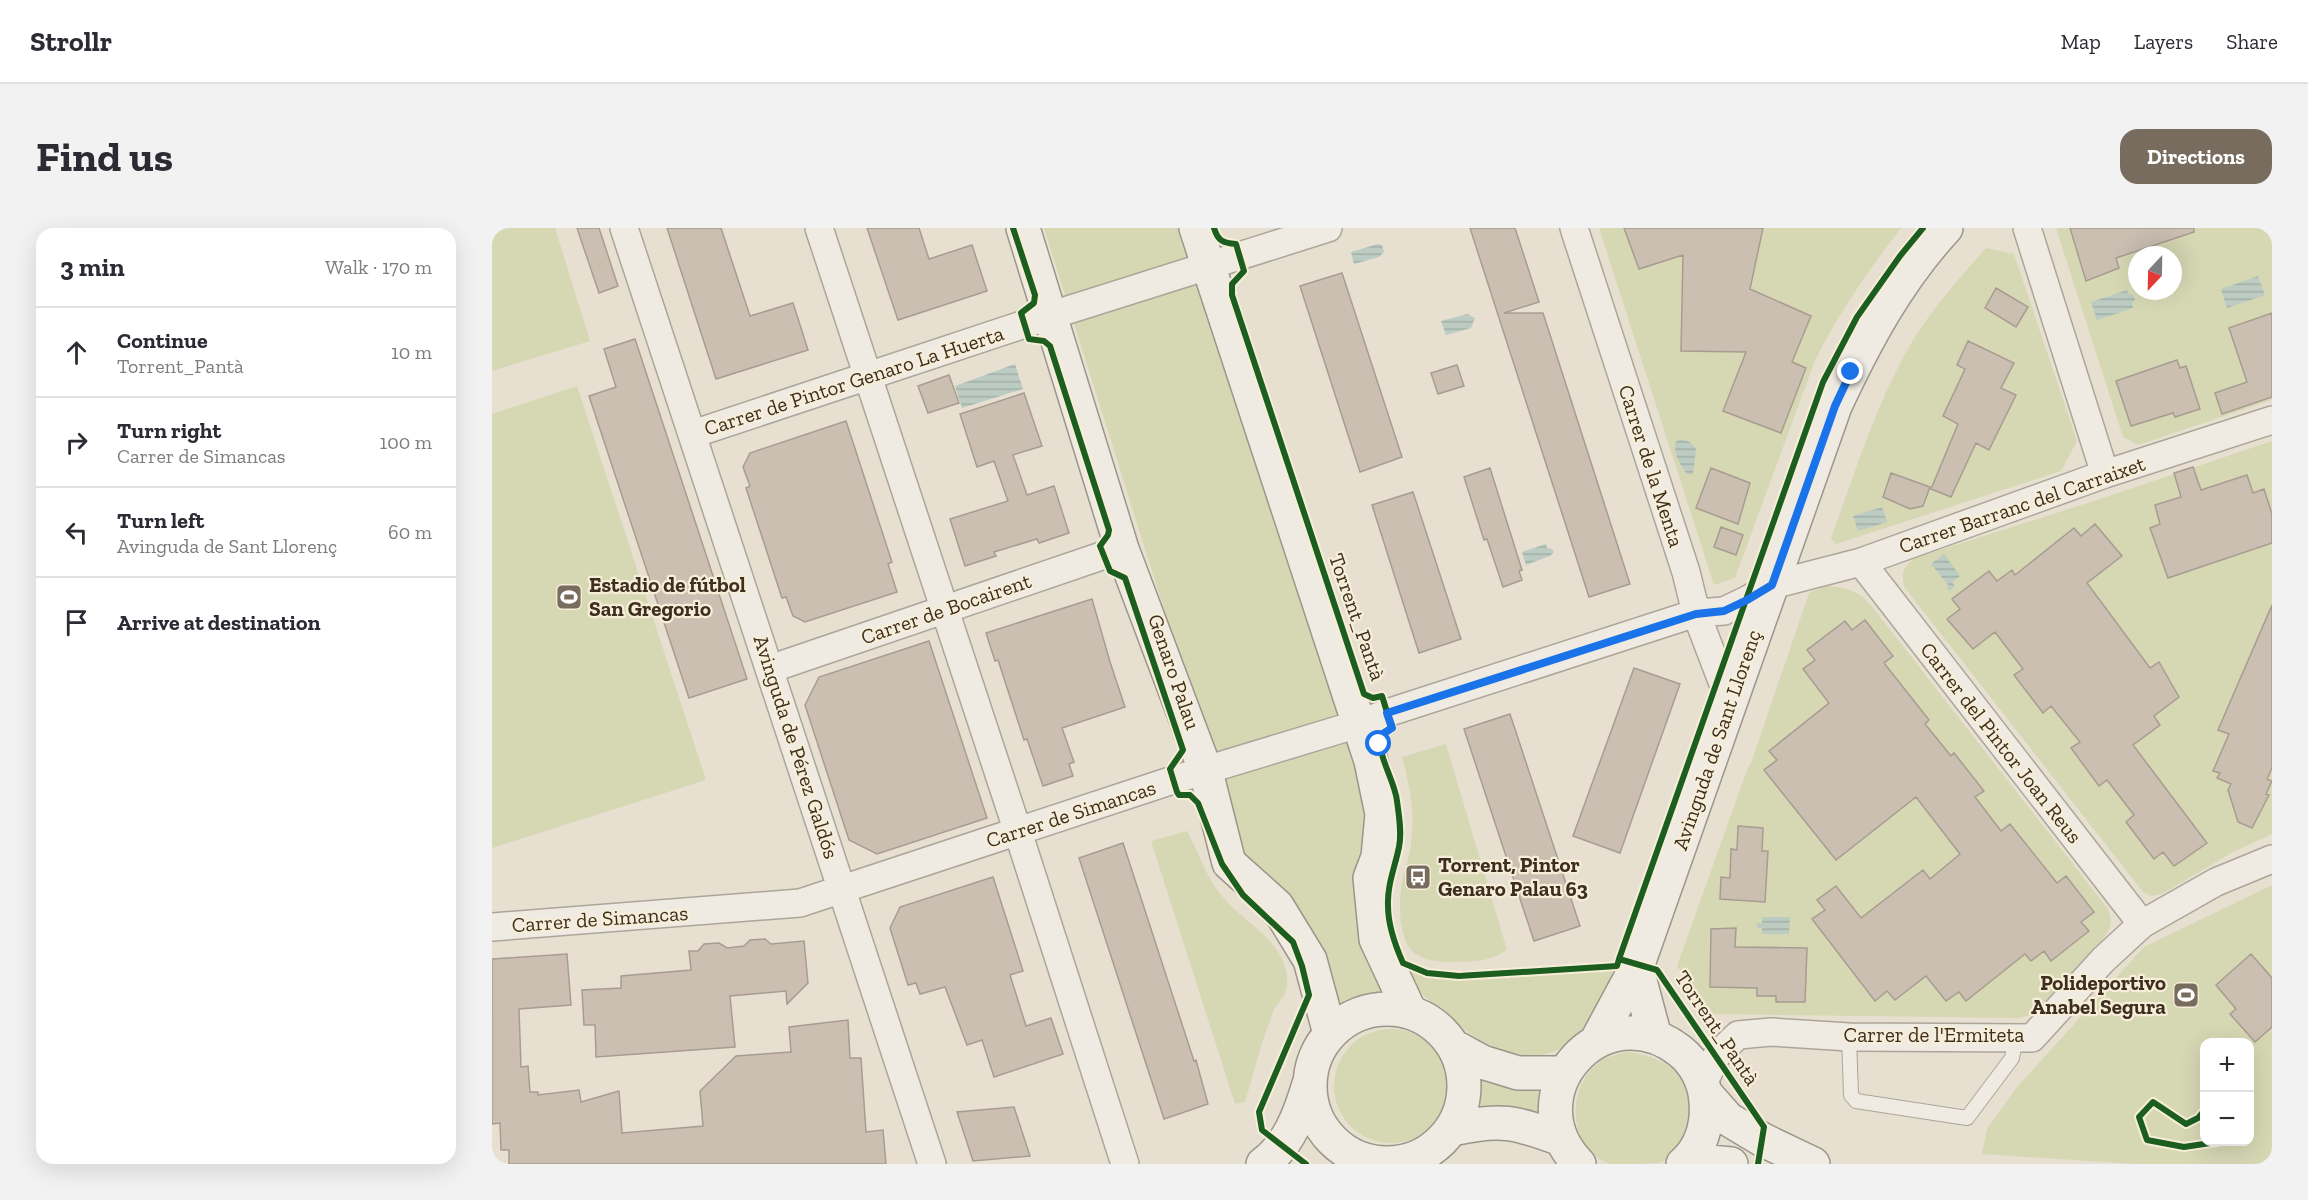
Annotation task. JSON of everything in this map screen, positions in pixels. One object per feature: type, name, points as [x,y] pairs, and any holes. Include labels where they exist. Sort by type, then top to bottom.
[{"type":"street","name":"Avinguda de Pérez Galdós","points":[[624,228],[932,1164]]},
{"type":"street","points":[[819,228],[1125,1164]]},
{"type":"street","points":[[1023,228],[1122,549],[1206,771],[1229,863],[1276,906],[1310,960],[1330,1034]]},
{"type":"street","points":[[1196,228],[1371,761],[1382,814],[1378,857],[1371,878],[1376,939],[1410,1012]]},
{"type":"street","name":"Carrer de Pintor Genaro La Huerta","points":[[693,434],[1049,316],[1328,228]]},
{"type":"street","name":"Carrer de la Menta","points":[[1574,228],[1686,572],[1696,614],[1730,702]]},
{"type":"street","name":"Avinguda de Sant Llorenç","points":[[1596,1042],[1636,966],[1835,406],[1870,332],[1926,249],[1946,228]]},
{"type":"street","points":[[2027,228],[2105,474]]},
{"type":"street","name":"Carrer Barranc del Carraixet","points":[[1772,585],[1861,562],[2105,474],[2272,420]]},
{"type":"street","name":"Carrer de Bocairent","points":[[770,669],[1122,549]]},
{"type":"street","name":"Carrer del Pintor Joan Reus","points":[[1861,562],[2142,924]]},
{"type":"street","name":"Carrer de Simancas","points":[[492,927],[800,903],[843,891],[1173,780],[1359,724],[1398,709],[1696,614],[1724,611],[1772,585]]},
{"type":"street","name":"Carrer de l'Ermiteta","points":[[1705,1089],[1717,1055],[1738,1035],[1772,1032],[1849,1036],[2032,1038],[2103,960],[2142,924],[2216,882],[2272,859]]},
{"type":"street","points":[[1636,966],[1655,1037]]},
{"type":"street","points":[[1263,1164],[1282,1145],[1299,1117],[1309,1084],[1311,1066],[1319,1049],[1343,1022],[1358,1014],[1392,1009],[1410,1012],[1434,1026],[1453,1046],[1461,1062],[1464,1096],[1460,1113],[1452,1129],[1440,1143],[1424,1155],[1388,1164],[1366,1163],[1351,1155],[1328,1137],[1314,1113],[1309,1084]]},
{"type":"street","points":[[1570,1151],[1555,1116],[1556,1094],[1564,1073],[1577,1055],[1596,1042],[1615,1035],[1635,1033],[1655,1037],[1671,1044],[1684,1055],[1695,1068],[1705,1089],[1728,1119],[1763,1140],[1813,1164]]},
{"type":"street","points":[[1453,1046],[1482,1062],[1518,1073],[1564,1073]]},
{"type":"street","points":[[1685,1162],[1701,1140],[1707,1118],[1705,1089]]},
{"type":"street","points":[[1452,1129],[1484,1121],[1518,1123],[1570,1151]]},
{"type":"street","points":[[1685,1162],[1731,1164]]},
{"type":"lane","points":[[1849,1036],[1851,1095],[1856,1101],[1967,1118],[2012,1058],[2016,1037]]},
{"type":"green space","points":[[492,228],[555,228],[590,341],[492,371]]},
{"type":"green space","points":[[1044,228],[1184,228],[1364,783],[1386,994],[1341,1005],[1313,930],[1291,902],[1241,854]]},
{"type":"green space","points":[[1599,228],[1901,228],[1854,294],[1814,363],[1735,578],[1714,585]]},
{"type":"green space","points":[[2056,228],[2272,228],[2272,400],[2138,445],[2123,437]]},
{"type":"green space","points":[[1986,248],[2014,254],[2077,441],[2061,471],[1836,544],[1831,538],[1865,444],[1883,398],[1905,354],[1932,312]]},
{"type":"green space","name":"Estadio de fútbol San Gregorio","points":[[577,386],[706,780],[492,848],[492,414]]},
{"type":"green space","points":[[2272,441],[2272,834],[2233,852],[2162,894],[2152,896],[2143,892],[1905,588],[1904,571],[1915,558]]},
{"type":"green space","points":[[1827,586],[1850,590],[1861,595],[1870,604],[2108,909],[2111,922],[2105,936],[2086,959],[2031,1015],[2019,1018],[1708,1014],[1677,966],[1750,766],[1809,593]]},
{"type":"green space","points":[[1446,744],[1507,950],[1493,957],[1466,962],[1434,961],[1411,950],[1404,936],[1400,908],[1401,890],[1412,832],[1412,810],[1402,757]]},
{"type":"green space","points":[[1187,831],[1216,889],[1274,946],[1286,971],[1287,989],[1274,1010],[1245,1102],[1235,1104],[1151,841]]},
{"type":"green space","name":"Polideportivo Anabel Segura","points":[[2272,885],[2272,1164],[2136,1164],[1982,1154],[1987,1129],[2017,1087],[2144,947]]},
{"type":"green space","points":[[1610,969],[1616,975],[1592,1025],[1570,1044],[1543,1055],[1529,1057],[1501,1053],[1483,1044],[1425,996],[1402,970],[1429,977],[1451,979]]},
{"type":"green space","points":[[1391,1029],[1413,1033],[1432,1045],[1444,1064],[1448,1086],[1444,1108],[1432,1127],[1413,1139],[1391,1143],[1369,1139],[1350,1127],[1338,1108],[1334,1086],[1338,1064],[1350,1045],[1369,1033]]},
{"type":"green space","points":[[1628,1052],[1649,1057],[1669,1066],[1685,1081],[1690,1091],[1692,1107],[1686,1136],[1676,1152],[1660,1163],[1610,1164],[1596,1156],[1586,1146],[1579,1132],[1576,1102],[1587,1074],[1605,1059]]},
{"type":"green space","points":[[1480,1075],[1550,1082],[1545,1119],[1474,1114],[1479,1100]]},
{"type":"shaded area","points":[[1378,244],[1382,245],[1384,252],[1379,257],[1354,264],[1351,252]]},
{"type":"shaded area","points":[[2258,276],[2265,295],[2227,308],[2221,289]]},
{"type":"shaded area","points":[[2127,290],[2128,300],[2134,300],[2133,308],[2097,320],[2091,302]]},
{"type":"shaded area","points":[[1467,314],[1475,318],[1471,328],[1446,335],[1441,321]]},
{"type":"shaded area","points":[[1015,364],[1023,389],[962,408],[955,386]]},
{"type":"shaded area","points":[[1679,439],[1690,442],[1696,449],[1691,475],[1687,474],[1677,456],[1675,443]]},
{"type":"shaded area","points":[[1882,507],[1887,522],[1858,531],[1853,516]]},
{"type":"shaded area","points":[[1546,544],[1547,548],[1554,552],[1550,556],[1526,565],[1522,552]]},
{"type":"shaded area","points":[[1944,554],[1960,576],[1952,582],[1955,586],[1949,591],[1947,588],[1949,586],[1931,564]]},
{"type":"shaded area","points":[[1762,917],[1790,917],[1789,934],[1762,934],[1762,928],[1757,928],[1757,923],[1762,923]]},
{"type":"building","points":[[577,228],[599,228],[618,286],[599,293]]},
{"type":"building","points":[[667,228],[721,228],[750,316],[793,303],[808,350],[716,379]]},
{"type":"building","points":[[867,228],[919,228],[929,259],[972,245],[987,291],[898,320]]},
{"type":"building","points":[[1470,228],[1515,228],[1539,302],[1504,313],[1543,313],[1630,584],[1589,597]]},
{"type":"building","points":[[1624,228],[1763,228],[1750,289],[1811,316],[1792,362],[1806,368],[1781,433],[1723,411],[1746,352],[1681,351],[1683,255],[1639,269]]},
{"type":"building","points":[[2070,228],[2194,228],[2194,232],[2152,246],[2128,246],[2128,254],[2116,258],[2119,268],[2086,281]]},
{"type":"building","points":[[1342,273],[1402,457],[1360,472],[1300,286]]},
{"type":"building","points":[[1996,288],[2028,307],[2016,327],[1985,308]]},
{"type":"building","points":[[2272,313],[2272,397],[2222,414],[2215,393],[2247,382],[2229,328]]},
{"type":"building","points":[[635,339],[747,679],[689,698],[589,396],[616,387],[604,349]]},
{"type":"building","points":[[1968,341],[2014,363],[2001,388],[2016,395],[1989,450],[1976,443],[1951,497],[1931,489],[1958,424],[1943,416],[1965,369],[1957,365]]},
{"type":"building","points":[[2177,360],[2180,368],[2186,366],[2200,409],[2175,417],[2173,413],[2131,426],[2116,381]]},
{"type":"building","points":[[1457,365],[1464,386],[1438,394],[1431,373]]},
{"type":"building","points":[[949,375],[959,403],[928,413],[918,386]]},
{"type":"building","points":[[1024,393],[1042,446],[1013,455],[1027,495],[1054,486],[1069,533],[1039,543],[1037,539],[994,552],[996,556],[965,566],[950,519],[1008,501],[994,461],[977,467],[960,414]]},
{"type":"building","points":[[846,421],[892,562],[888,564],[897,592],[805,622],[793,616],[786,597],[782,598],[746,488],[750,486],[743,467],[750,453]]},
{"type":"building","points":[[2193,467],[2201,490],[2247,475],[2253,493],[2264,489],[2272,514],[2272,543],[2168,578],[2150,528],[2160,524],[2155,505],[2181,497],[2174,473]]},
{"type":"building","points":[[1490,468],[1522,570],[1519,571],[1522,580],[1503,587],[1487,539],[1484,540],[1464,477]]},
{"type":"building","points":[[1711,468],[1750,483],[1738,524],[1696,508]]},
{"type":"building","points":[[1891,473],[1930,487],[1923,506],[1910,509],[1883,497]]},
{"type":"building","points":[[1413,492],[1461,639],[1419,653],[1372,505]]},
{"type":"building","points":[[2095,524],[2122,556],[2087,583],[2150,668],[2159,662],[2179,697],[2154,716],[2160,725],[2133,745],[2207,843],[2174,866],[2163,852],[2154,859],[2126,822],[2134,815],[2107,780],[2099,786],[2071,748],[2080,742],[2051,706],[2043,713],[2014,675],[2023,669],[1995,632],[1973,649],[1947,619],[1960,609],[1952,599],[1989,571],[1997,581],[2012,570],[2015,575],[2074,528],[2081,536]]},
{"type":"building","points":[[1721,527],[1743,535],[1736,555],[1714,547]]},
{"type":"building","points":[[1092,599],[1125,707],[1062,728],[1074,762],[1069,764],[1073,776],[1043,786],[1027,739],[1024,740],[998,660],[995,661],[986,633]]},
{"type":"building","points":[[2272,605],[2272,768],[2267,779],[2272,781],[2266,794],[2269,795],[2252,828],[2238,822],[2228,790],[2231,784],[2217,778],[2220,773],[2213,771],[2229,734],[2218,730]]},
{"type":"building","points":[[1865,620],[1893,656],[1884,663],[1929,720],[1925,724],[1951,756],[1954,753],[1984,791],[1975,797],[2001,831],[2010,824],[2057,883],[2066,876],[2094,912],[2081,922],[2089,931],[2051,961],[2044,951],[2031,961],[2025,954],[1966,1001],[1959,992],[1946,1001],[1926,976],[1895,1000],[1887,991],[1875,1001],[1812,919],[1825,910],[1817,900],[1836,886],[1861,918],[1923,870],[1930,879],[1960,854],[1916,797],[1836,860],[1764,770],[1777,760],[1769,751],[1829,703],[1803,669],[1815,660],[1807,650],[1845,621],[1852,630]]},
{"type":"building","points":[[929,641],[987,818],[877,854],[849,840],[805,705],[819,677]]},
{"type":"building","points":[[1634,668],[1680,684],[1620,853],[1573,836]]},
{"type":"building","points":[[1510,714],[1580,926],[1534,941],[1464,729]]},
{"type":"building","points":[[1738,826],[1763,828],[1762,851],[1768,851],[1765,902],[1720,899],[1721,877],[1730,878],[1731,849],[1737,850]]},
{"type":"building","points":[[1123,843],[1194,1061],[1196,1060],[1208,1104],[1164,1119],[1079,858]]},
{"type":"building","points":[[993,877],[1023,971],[1010,975],[1026,1026],[1051,1018],[1063,1054],[994,1077],[982,1040],[967,1045],[945,987],[920,994],[916,983],[908,985],[890,928],[900,907]]},
{"type":"building","points":[[1736,928],[1735,947],[1807,948],[1805,1002],[1776,1002],[1776,996],[1757,996],[1757,988],[1710,987],[1711,929]]},
{"type":"building","points":[[765,939],[771,944],[804,941],[808,983],[787,1004],[786,991],[730,996],[735,1047],[596,1057],[595,1025],[584,1025],[582,990],[621,988],[621,976],[691,970],[689,951],[698,951],[704,944],[719,943],[727,948],[744,946],[750,940]]},
{"type":"building","points":[[567,954],[571,1005],[519,1009],[521,1067],[528,1066],[530,1092],[538,1092],[538,1095],[579,1090],[581,1102],[619,1091],[622,1133],[703,1126],[700,1091],[736,1056],[791,1052],[789,1027],[848,1020],[850,1058],[861,1058],[866,1132],[883,1130],[886,1164],[509,1164],[509,1150],[501,1150],[500,1123],[492,1124],[492,959]]},
{"type":"building","points":[[2251,954],[2272,978],[2272,1027],[2255,1042],[2254,1038],[2251,1038],[2230,1014],[2236,1009],[2216,985]]},
{"type":"building","points":[[1014,1107],[1030,1156],[973,1161],[957,1112]]},
{"type":"cycle path","name":"Genaro Palau","points":[[1013,228],[1035,295],[1034,303],[1021,313],[1029,339],[1044,341],[1050,346],[1109,530],[1100,546],[1110,571],[1125,578],[1183,750],[1170,769],[1177,792],[1179,795],[1190,795],[1198,803],[1222,864],[1243,895],[1293,942],[1302,966],[1309,995],[1259,1112],[1262,1130],[1306,1164]]},
{"type":"cycle path","name":"Torrent_Pantà","points":[[1214,228],[1217,236],[1222,240],[1236,244],[1244,271],[1232,284],[1232,295],[1364,694],[1373,698],[1382,696],[1392,728],[1381,735],[1380,742],[1383,759],[1396,793],[1399,818],[1400,842],[1390,883],[1388,906],[1392,935],[1403,963],[1427,973],[1459,976],[1617,966],[1619,959],[1657,970],[1764,1127],[1758,1164]]},
{"type":"cycle path","points":[[1619,959],[1823,382],[1857,317],[1923,228]]},
{"type":"cycle path","points":[[2200,1116],[2186,1124],[2153,1102],[2139,1117],[2147,1140],[2184,1147],[2200,1145]]},
{"type":"place","name":"Estadio de fútbol San Gregorio","points":[[569,597]]},
{"type":"place","name":"Torrent, Pintor Genaro Palau 63","points":[[1418,877]]},
{"type":"place","name":"Polideportivo Anabel Segura","points":[[2186,995]]},
{"type":"route","points":[[1379,744],[1381,735],[1392,728],[1387,713],[1696,614],[1724,611],[1772,585],[1835,406],[1851,372]]}]
